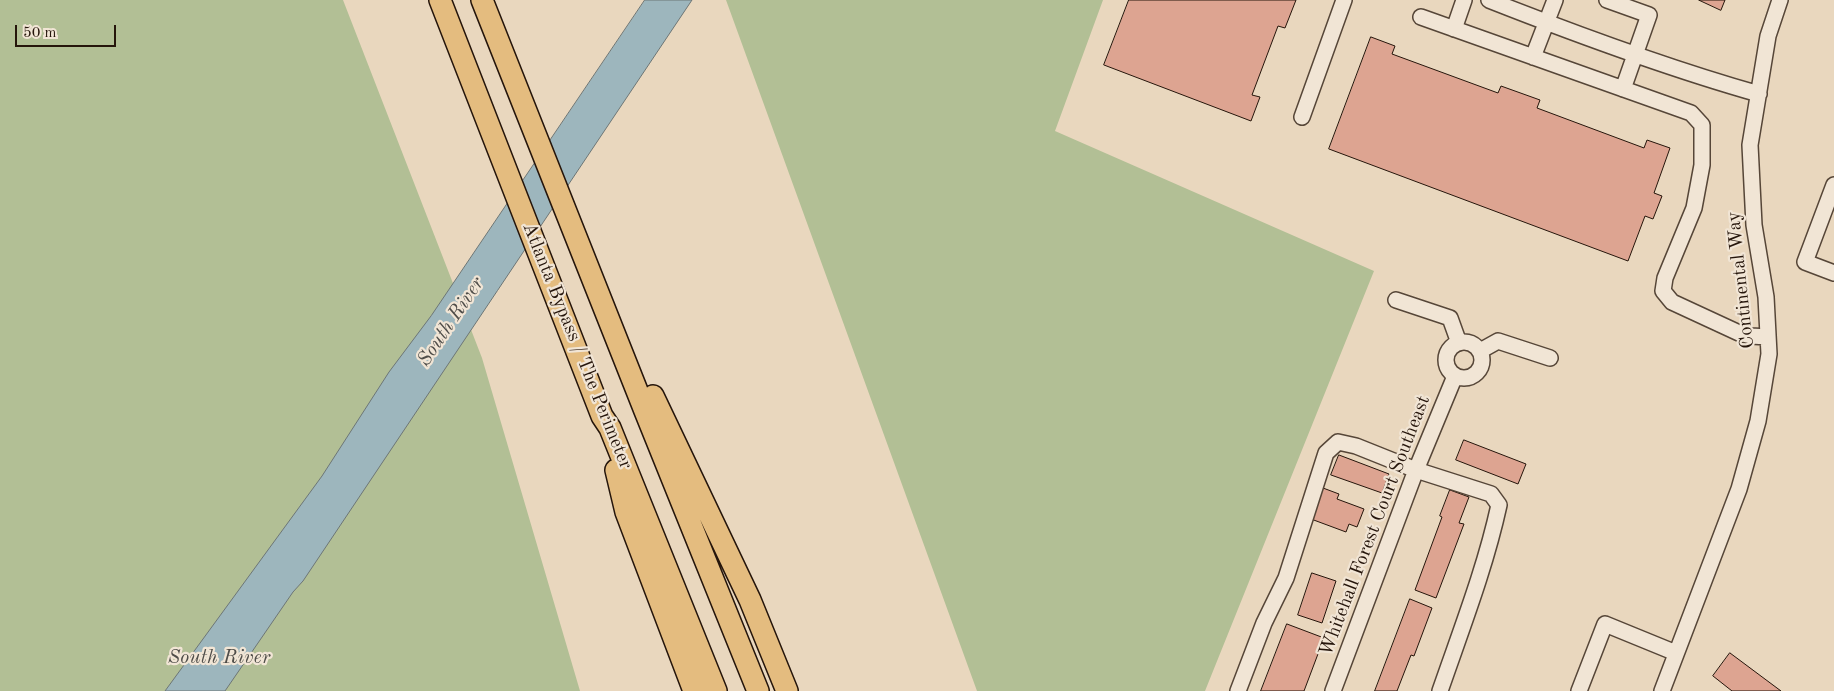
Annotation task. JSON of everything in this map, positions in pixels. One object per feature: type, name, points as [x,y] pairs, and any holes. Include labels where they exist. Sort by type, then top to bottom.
[{"type":"highway","name":"Atlanta Bypass / The Perimeter","points":[[440,0],[602,416],[610,428],[716,691]]},
{"type":"highway","name":"Atlanta Bypass / The Perimeter","points":[[482,0],[758,691]]},
{"type":"highway","points":[[572,224],[750,600],[787,691]]},
{"type":"highway","points":[[602,416],[626,512],[694,691]]},
{"type":"street","points":[[1302,117],[1344,0]]},
{"type":"street","points":[[1454,29],[1464,0]]},
{"type":"street","points":[[1489,0],[1694,76],[1758,94]]},
{"type":"street","points":[[1533,57],[1556,0]]},
{"type":"street","points":[[1607,0],[1649,15],[1623,88]]},
{"type":"street","name":"Continental Way","points":[[1662,691],[1738,489],[1758,421],[1769,354],[1766,297],[1754,225],[1750,145],[1768,36],[1780,0]]},
{"type":"street","points":[[1421,17],[1691,113],[1702,124],[1702,166],[1694,208],[1664,284],[1663,291],[1672,302],[1739,333],[1768,337]]},
{"type":"street","points":[[1834,185],[1805,262],[1834,273]]},
{"type":"street","points":[[1396,300],[1450,318],[1459,343]]},
{"type":"street","points":[[1480,352],[1498,341],[1550,358]]},
{"type":"street","points":[[1459,343],[1471,344],[1480,352],[1482,363],[1477,373],[1466,378],[1455,376],[1450,372],[1446,361],[1449,350],[1459,343]]},
{"type":"street","name":"Whitehall Forest Court Southeast","points":[[1333,691],[1416,470],[1455,376]]},
{"type":"street","points":[[1238,691],[1264,623],[1286,578],[1326,453],[1338,442],[1356,446],[1416,470],[1491,494],[1498,505],[1493,532],[1471,603],[1440,691]]},
{"type":"street","points":[[1579,691],[1605,624],[1676,653]]},
{"type":"green space","points":[[0,0],[343,0],[482,358],[580,691],[0,691]]},
{"type":"green space","points":[[726,0],[1103,0],[1055,131],[1374,271],[1205,691],[977,691]]},
{"type":"water","name":"South River","points":[[645,0],[692,0],[303,581],[293,592],[225,691],[165,691],[322,476],[389,372],[431,316]]},
{"type":"building","points":[[1129,0],[1296,0],[1285,28],[1278,26],[1252,95],[1260,97],[1251,121],[1104,65]]},
{"type":"building","points":[[1699,0],[1725,0],[1721,10]]},
{"type":"building","points":[[1371,37],[1395,46],[1392,54],[1498,93],[1501,86],[1540,100],[1537,108],[1644,148],[1647,140],[1670,148],[1654,193],[1662,196],[1653,219],[1645,216],[1628,261],[1329,149]]},
{"type":"building","points":[[1464,440],[1526,464],[1518,484],[1456,460]]},
{"type":"building","points":[[1339,455],[1389,474],[1382,493],[1331,475]]},
{"type":"building","points":[[1323,488],[1339,494],[1337,499],[1364,509],[1357,527],[1349,524],[1346,532],[1311,519]]},
{"type":"building","points":[[1450,490],[1469,497],[1459,523],[1464,524],[1436,598],[1415,590]]},
{"type":"building","points":[[1312,573],[1336,581],[1322,623],[1298,615]]},
{"type":"building","points":[[1410,599],[1432,608],[1414,656],[1411,655],[1397,691],[1375,691]]},
{"type":"building","points":[[1287,624],[1324,638],[1304,691],[1261,691]]},
{"type":"building","points":[[1730,653],[1781,691],[1732,691],[1713,676]]}]
